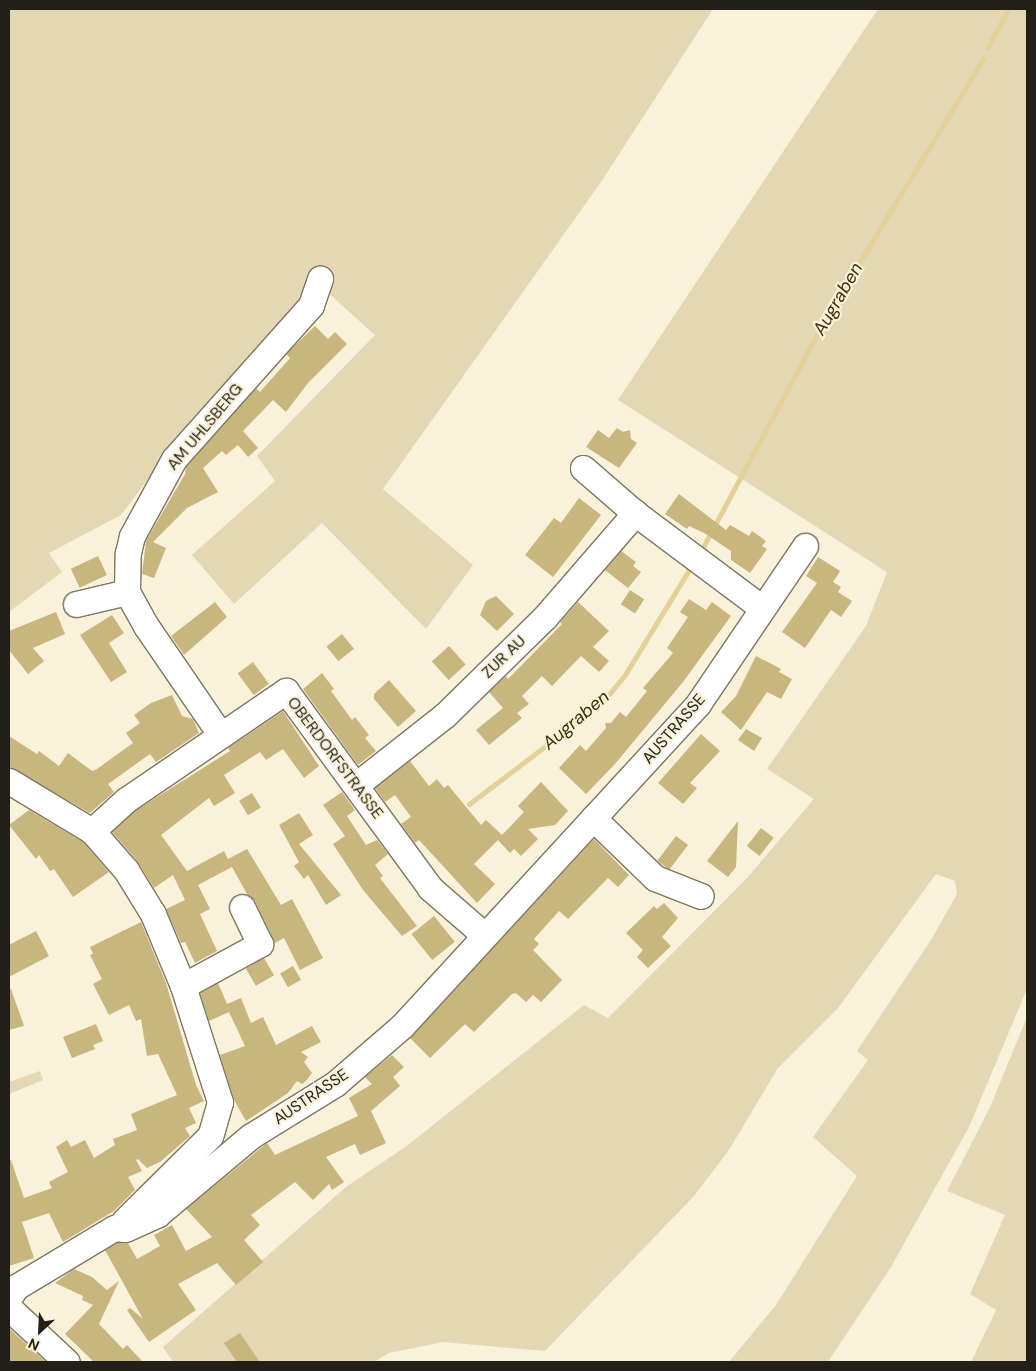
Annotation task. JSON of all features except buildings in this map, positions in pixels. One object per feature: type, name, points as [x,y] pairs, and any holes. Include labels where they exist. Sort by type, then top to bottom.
[{"type":"street","name":"AM UHLSBERG","points":[[127,592],[128,553],[132,536],[174,459],[311,305],[320,279]]},
{"type":"street","points":[[582,468],[635,513],[762,608]]},
{"type":"street","name":"ZUR AU","points":[[356,785],[459,701],[545,617],[635,513]]},
{"type":"street","name":"AUSTRASSE","points":[[9,1298],[16,1287],[114,1228],[125,1228],[158,1214],[251,1136],[335,1084],[402,1026],[698,704],[805,546]]},
{"type":"street","points":[[76,604],[127,592],[146,626],[220,734]]},
{"type":"street","name":"OBERDORFSTRASSE","points":[[92,831],[126,800],[220,734],[286,691],[430,888],[484,935]]},
{"type":"street","points":[[9,796],[40,801],[92,831],[126,870],[153,914],[183,986],[220,1102],[218,1117],[210,1136],[137,1210],[114,1228]]},
{"type":"street","points":[[593,818],[654,878],[701,896]]},
{"type":"street","points":[[183,986],[260,944],[242,907]]},
{"type":"street","points":[[9,1308],[67,1362]]},
{"type":"shaded area","points":[[9,9],[713,9],[601,182],[383,489],[473,565],[426,629],[322,523],[234,604],[192,555],[275,481],[257,456],[375,335],[317,283],[176,442],[121,515],[49,553],[62,572],[9,612]]},
{"type":"shaded area","points":[[878,9],[1027,9],[1027,989],[969,1127],[891,1267],[828,1362],[729,1362],[776,1305],[857,1176],[813,1137],[868,1060],[857,1051],[931,940],[957,894],[955,881],[936,874],[838,1008],[778,1068],[729,1150],[694,1196],[545,1351],[443,1342],[389,1353],[374,1362],[173,1362],[163,1347],[346,1187],[408,1145],[584,1005],[608,1018],[747,878],[814,799],[767,769],[866,626],[887,572],[618,400]]},
{"type":"shaded area","points":[[1027,1017],[1027,1357],[1025,1362],[971,1362],[996,1310],[970,1294],[1005,1215],[947,1191],[990,1107]]},
{"type":"shaded area","points":[[40,1071],[43,1080],[9,1094],[9,1082]]},
{"type":"waterway","name":"Augraben","points":[[988,47],[1008,9]]},
{"type":"waterway","name":"Augraben","points":[[703,547],[826,318],[983,59]]},
{"type":"waterway","name":"Augraben","points":[[469,804],[602,703],[626,673],[692,565]]}]
